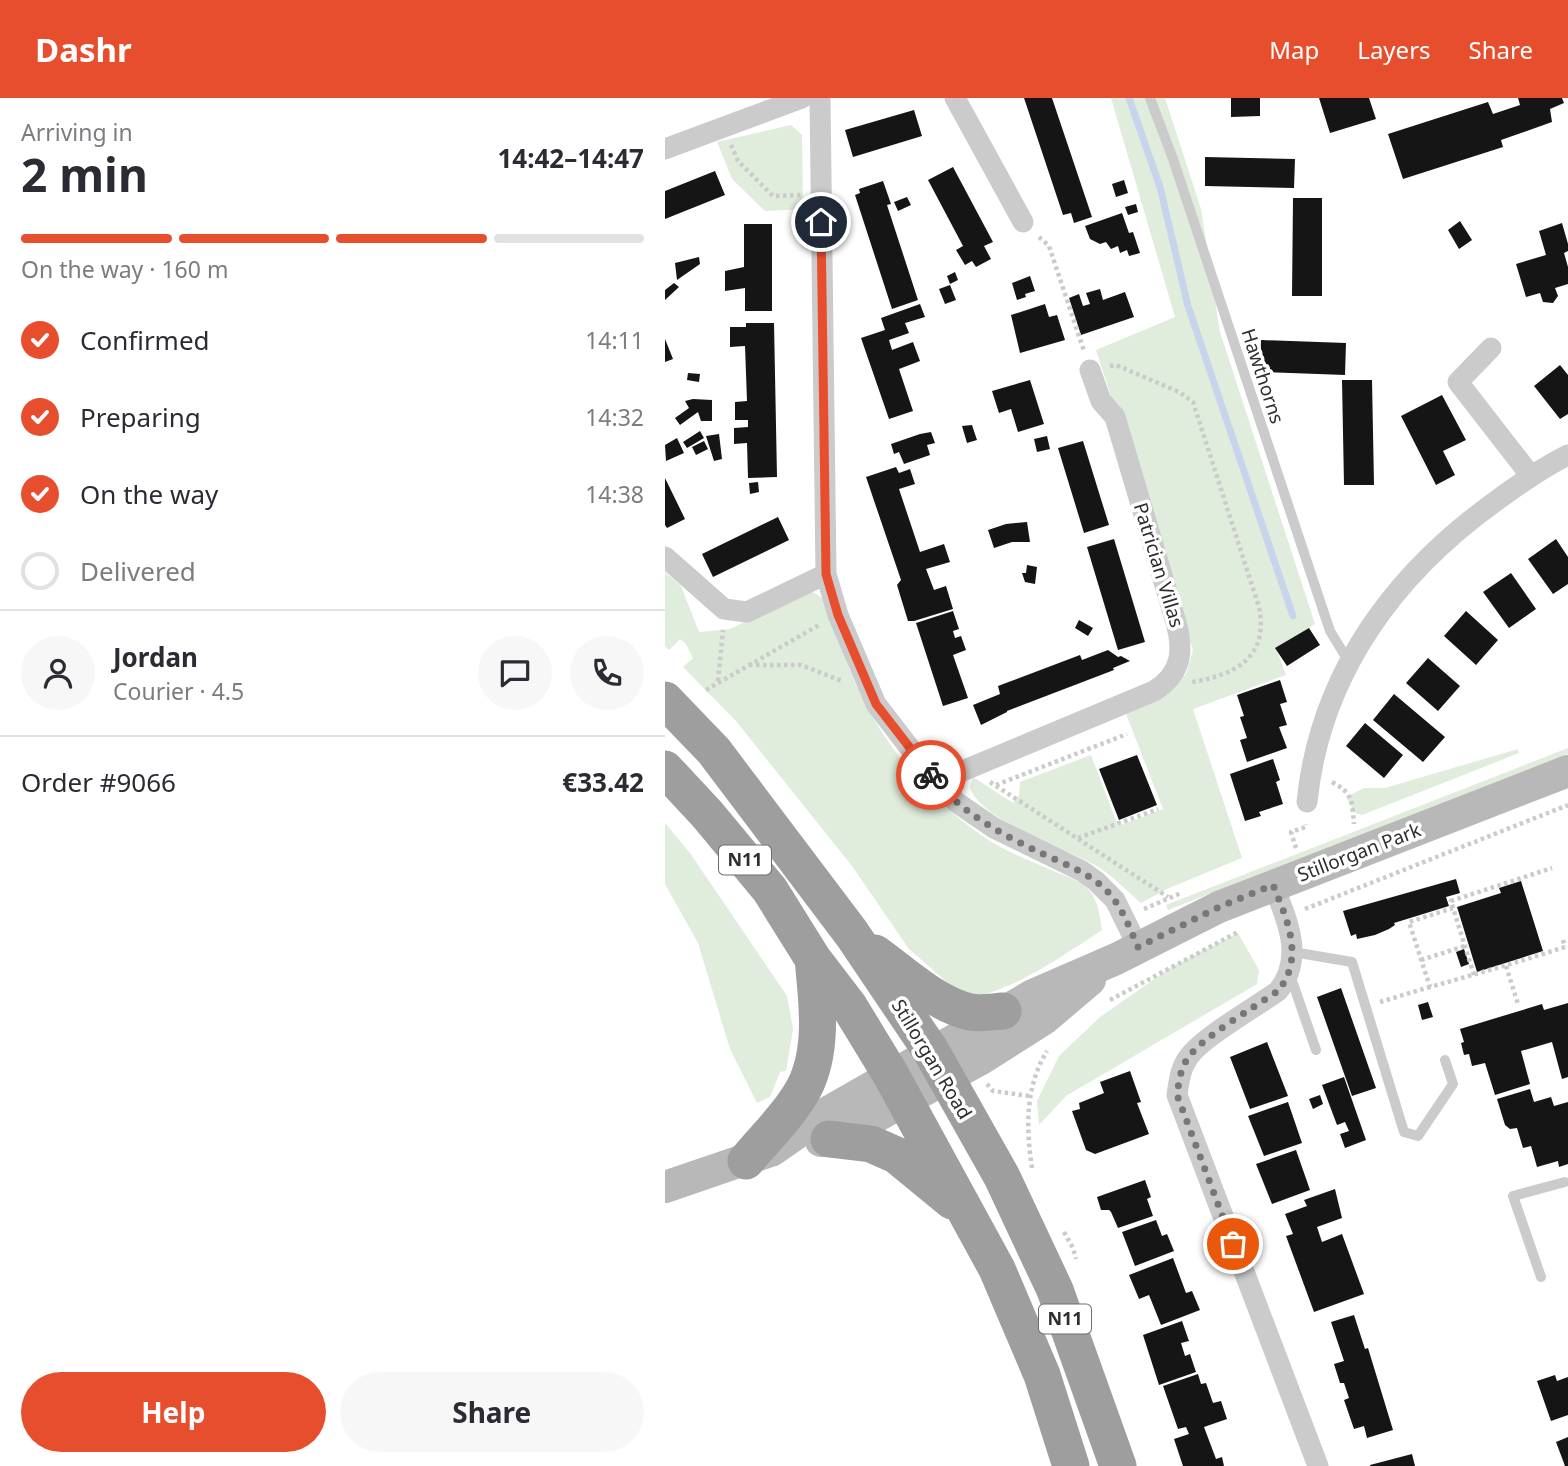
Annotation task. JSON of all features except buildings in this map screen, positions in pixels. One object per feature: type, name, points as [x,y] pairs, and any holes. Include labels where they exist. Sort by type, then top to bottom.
[{"type":"highway","name":"Stillorgan Road","points":[[665,700],[714,751],[953,1068],[1055,1290],[1118,1466]]},
{"type":"highway","name":"N11","points":[[665,769],[707,814],[770,890],[813,958],[849,1006],[898,1088],[997,1269],[1038,1365],[1072,1466]]},
{"type":"highway","points":[[857,941],[952,1005],[969,1012],[1003,1011]]},
{"type":"highway","points":[[758,1156],[811,1073],[816,1041],[813,958]]},
{"type":"highway","points":[[829,1139],[871,1144],[896,1155],[969,1215]]},
{"type":"main road","name":"Stillorgan Park","points":[[953,1068],[1003,1011],[1033,995],[1127,953],[1219,907],[1568,771]]},
{"type":"main road","name":"Stillorgan Park","points":[[953,1068],[1044,1019],[1127,953]]},
{"type":"main road","points":[[758,1156],[823,1115],[953,1068]]},
{"type":"main road","points":[[665,1187],[758,1156],[829,1139],[898,1088]]},
{"type":"street","points":[[665,149],[802,98]]},
{"type":"street","points":[[820,98],[826,574],[838,615],[876,704],[936,782],[957,802],[994,828],[1096,881],[1115,900],[1127,953]]},
{"type":"street","points":[[955,98],[1023,222]]},
{"type":"street","points":[[1491,348],[1458,382],[1531,476]]},
{"type":"street","name":"Patrician Villas","points":[[1090,370],[1101,401],[1115,417],[1180,636],[1181,652],[1178,667],[1172,676]]},
{"type":"street","points":[[1307,802],[1311,768],[1320,733],[1338,684],[1363,636],[1380,612],[1435,550],[1531,476],[1568,455]]},
{"type":"street","points":[[665,558],[724,609],[747,612],[826,574]]},
{"type":"street","points":[[936,782],[1154,691],[1172,676]]},
{"type":"street","points":[[1273,885],[1286,917],[1291,962],[1285,983],[1278,991],[1188,1056],[1181,1071],[1177,1095],[1318,1466]]},
{"type":"lane","name":"Hawthorns","points":[[1150,98],[1173,159],[1329,631],[1349,662]]},
{"type":"lane","points":[[1316,1051],[1291,962],[1352,962],[1363,977],[1404,1132],[1418,1136],[1453,1084],[1445,1060]]},
{"type":"lane","points":[[1541,1278],[1513,1196],[1567,1184]]},
{"type":"path","points":[[725,128],[738,161],[773,196],[821,195]]},
{"type":"path","points":[[1023,222],[1049,246],[1090,370],[1116,365],[1178,392],[1193,402],[1259,607],[1261,634],[1249,658],[1240,667],[1205,680],[1190,682],[1172,676]]},
{"type":"path","points":[[718,681],[724,609]]},
{"type":"path","points":[[706,690],[838,615]]},
{"type":"path","points":[[748,665],[801,665],[846,682],[876,704]]},
{"type":"path","points":[[995,786],[1127,734]]},
{"type":"path","points":[[969,768],[1168,898]]},
{"type":"path","points":[[1307,802],[1326,779],[1347,792],[1351,798],[1354,824]]},
{"type":"path","points":[[1286,917],[1568,805]]},
{"type":"path","points":[[1077,838],[1157,808]]},
{"type":"path","points":[[1296,848],[1291,832],[1301,829]]},
{"type":"path","points":[[1474,975],[1451,901],[1552,868]]},
{"type":"path","points":[[1430,987],[1409,922],[1453,908]]},
{"type":"path","points":[[1104,1004],[1241,930]]},
{"type":"path","points":[[1400,996],[1567,947],[1563,940]]},
{"type":"path","points":[[1421,960],[1465,946]]},
{"type":"path","points":[[1506,966],[1518,1004]]},
{"type":"path","points":[[1033,1172],[1027,1138],[1030,1096],[1040,1064],[1051,1044]]},
{"type":"path","points":[[953,1068],[993,1091],[1030,1096]]},
{"type":"green space","points":[[1111,98],[1165,98],[1201,209],[1220,332],[1315,624],[1276,648],[1286,675],[1193,709],[1242,858],[1169,888],[1141,903],[1095,865],[1025,832],[989,811],[970,787],[973,777],[1013,803],[1019,795],[1020,782],[1091,755],[1118,826],[1163,809],[1126,714],[1162,697],[1186,674],[1193,650],[1096,350],[1175,317]]},
{"type":"green space","points":[[791,125],[802,135],[803,209],[765,211],[732,179],[717,142]]},
{"type":"green space","points":[[665,572],[681,586],[699,632],[730,629],[804,593],[813,592],[822,598],[864,702],[907,767],[943,805],[984,837],[1086,887],[1097,904],[1102,930],[1054,962],[1020,980],[966,999],[909,949],[852,866],[736,721],[683,667],[693,658],[686,644],[680,639],[669,650],[665,646]]},
{"type":"green space","points":[[1568,748],[1568,754],[1168,910],[1166,905]]},
{"type":"green space","points":[[1518,749],[1519,753],[1362,815],[1355,813],[1346,797],[1364,788],[1385,788]]},
{"type":"green space","points":[[665,823],[690,853],[787,996],[793,1029],[786,1071],[780,1072],[770,1097],[757,1103],[730,1049],[698,943],[665,884]]},
{"type":"green space","points":[[1238,933],[1259,970],[1257,984],[1066,1096],[1039,1125],[1037,1101],[1059,1056],[1100,1017],[1173,966]]},
{"type":"waterway","points":[[1129,98],[1160,187],[1188,306],[1293,616]]},
{"type":"way so far","points":[[931,775],[957,802],[994,828],[1096,881],[1115,900],[1138,947],[1219,907],[1273,885],[1286,917],[1293,952],[1285,983],[1278,991],[1188,1056],[1181,1071],[1177,1095],[1233,1244]]},
{"type":"route","points":[[821,222],[826,574],[838,615],[876,704],[931,775]]}]
